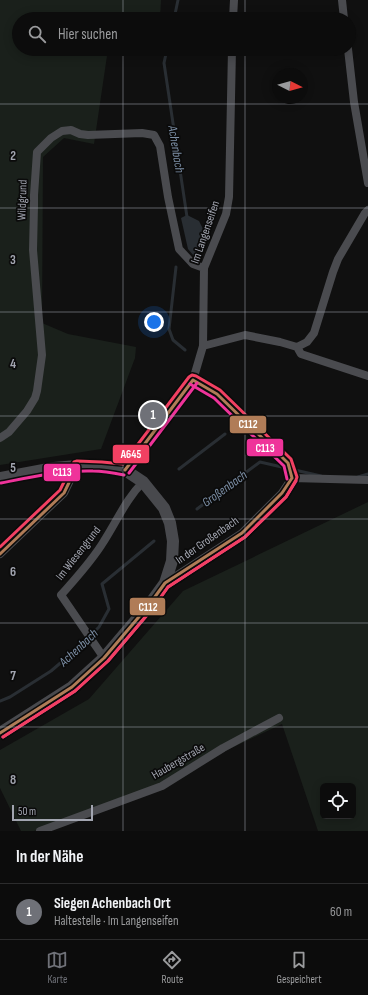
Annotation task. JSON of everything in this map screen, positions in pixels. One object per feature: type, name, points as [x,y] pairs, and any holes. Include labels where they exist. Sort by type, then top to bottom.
[{"type":"main road","points":[[0,478],[54,468],[78,466],[103,466],[125,470],[143,482],[164,508],[170,524],[173,541],[172,561],[165,583],[149,605],[104,658],[72,687],[0,733]]},
{"type":"street","points":[[233,12],[234,0]]},
{"type":"street","points":[[342,0],[343,12]]},
{"type":"street","name":"Im Langenseifen","points":[[125,470],[193,380],[203,346],[204,268],[226,214],[229,197],[232,56]]},
{"type":"street","points":[[349,56],[354,102],[368,183]]},
{"type":"street","name":"Wildgrund","points":[[0,438],[10,432],[27,411],[35,398],[37,391],[42,355],[33,250],[34,187],[37,152],[51,138],[62,131],[71,130],[80,134],[88,135],[142,133],[154,136],[160,146],[168,197],[180,249],[193,264],[204,268]]},
{"type":"street","points":[[203,346],[245,335],[297,347],[307,342],[314,333],[332,272],[338,259],[368,210]]},
{"type":"street","points":[[297,347],[301,354],[368,376]]},
{"type":"street","points":[[193,380],[217,394],[288,463],[292,478],[368,480]]},
{"type":"street","points":[[0,554],[64,493],[78,466]]},
{"type":"street","name":"In der Großenbach","points":[[165,583],[242,533],[282,493],[292,478]]},
{"type":"street","name":"Im Wiesengrund","points":[[104,658],[61,594],[103,543],[135,490],[143,482]]},
{"type":"street","name":"Haubergstraße","points":[[40,831],[162,786],[223,748],[279,718]]},
{"type":"shaded area","points":[[0,0],[161,0],[160,12],[12,12],[12,56],[107,56],[94,144],[64,138],[43,157],[42,323],[68,334],[136,347],[135,358],[101,449],[0,465]]},
{"type":"shaded area","points":[[187,215],[199,221],[207,237],[203,250],[194,256],[188,249],[181,218]]},
{"type":"shaded area","points":[[368,502],[368,831],[318,831],[282,724],[225,751],[152,792],[34,831],[21,831],[0,788],[0,750],[89,699],[183,591]]},
{"type":"waterway","name":"Achenbach","points":[[175,12],[178,0]]},
{"type":"waterway","name":"Achenbach","points":[[166,56],[164,63],[187,217]]},
{"type":"waterway","name":"Achenbach","points":[[176,267],[169,329],[173,340],[185,350]]},
{"type":"waterway","name":"Achenbach","points":[[179,469],[225,434]]},
{"type":"waterway","name":"Großenbach","points":[[197,509],[260,462],[321,476]]},
{"type":"waterway","name":"Großenbach","points":[[358,477],[368,474]]},
{"type":"waterway","name":"Achenbach","points":[[0,701],[10,697],[51,671],[78,648],[99,627],[109,609],[102,584],[154,541]]},
{"type":"transit line","name":"A645","points":[[0,547],[60,490],[74,462],[123,464],[192,375],[220,390],[291,459],[297,477],[286,497],[245,537],[168,587],[153,608],[108,661],[75,691],[3,737]]},
{"type":"transit line","name":"C112","points":[[193,380],[217,394],[288,463],[292,478]]},
{"type":"transit line","name":"C112","points":[[125,470],[193,380]]},
{"type":"transit line","name":"C113","points":[[129,473],[197,383]]},
{"type":"transit line","name":"C113","points":[[190,384],[214,398],[284,466],[287,479]]},
{"type":"transit line","name":"C112","points":[[0,554],[64,493],[77,466]]},
{"type":"transit line","name":"C113","points":[[1,483],[47,474],[81,471],[109,472],[124,475]]},
{"type":"transit line","name":"C112","points":[[0,733],[72,687],[104,658],[149,605],[165,583],[242,533],[282,493],[292,478]]},
{"type":"transit line","name":"C113","points":[[3,737],[75,691],[108,661],[153,608],[168,587],[245,537],[286,497],[296,481]]},
{"type":"place","name":"Siegen Achenbach Ort","points":[[153,415]]}]
